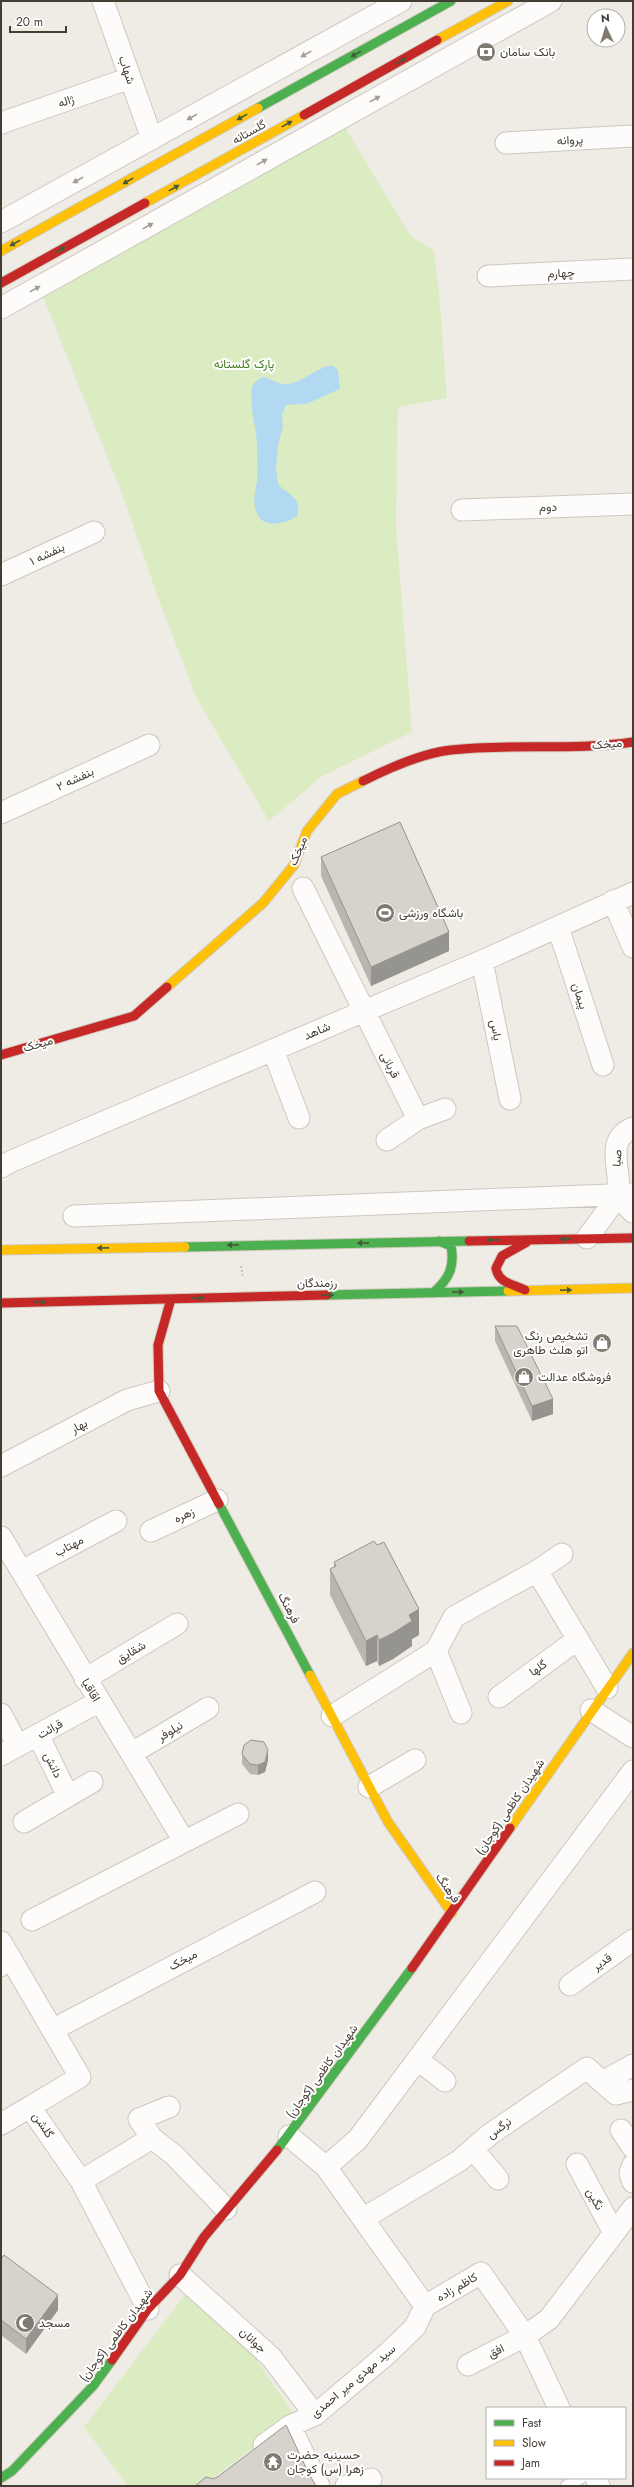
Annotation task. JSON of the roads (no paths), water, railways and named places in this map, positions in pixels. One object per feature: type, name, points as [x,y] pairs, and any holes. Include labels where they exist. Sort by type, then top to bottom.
[{"type":"main road","name":"گلستانه","points":[[1,251],[451,1]]},
{"type":"main road","name":"گلستانه","points":[[1,283],[508,1]]},
{"type":"main road","name":"میخک","points":[[1,1055],[134,1016],[263,903],[294,865],[307,831],[337,794],[386,769],[450,750],[605,746],[633,742]]},
{"type":"main road","points":[[1,1250],[633,1238]]},
{"type":"main road","points":[[527,1291],[503,1280],[497,1273],[497,1264],[502,1255],[508,1250],[532,1240]]},
{"type":"main road","points":[[433,1293],[445,1283],[453,1269],[451,1246],[439,1242]]},
{"type":"main road","name":"رزمندگان","points":[[1,1302],[633,1288]]},
{"type":"main road","name":"فرهنگ","points":[[171,1299],[158,1345],[159,1391],[388,1822],[452,1913]]},
{"type":"main road","name":"شهیدان کاظمی (کوجان)","points":[[1,2478],[12,2471],[93,2386],[148,2309],[180,2275],[204,2237],[289,2136],[452,1913],[591,1710],[633,1653]]},
{"type":"street","name":"شهاب","points":[[103,1],[152,139]]},
{"type":"street","points":[[1,222],[401,1]]},
{"type":"street","points":[[1,308],[551,1]]},
{"type":"street","name":"ژاله","points":[[1,123],[130,78]]},
{"type":"street","name":"پروانه","points":[[506,143],[633,136]]},
{"type":"street","name":"چهارم","points":[[488,276],[633,269]]},
{"type":"street","name":"دوم","points":[[462,510],[633,504]]},
{"type":"street","name":"بنفشه ۱","points":[[1,576],[94,532]]},
{"type":"street","name":"بنفشه ۲","points":[[1,813],[149,745]]},
{"type":"street","name":"قربانی","points":[[303,888],[363,1012],[418,1119]]},
{"type":"street","name":"شاهد","points":[[1,1168],[12,1161],[482,961],[633,892]]},
{"type":"street","points":[[613,901],[633,947]]},
{"type":"street","name":"پیمان","points":[[558,927],[603,1065]]},
{"type":"street","name":"یاس","points":[[482,961],[510,1099]]},
{"type":"street","points":[[273,1050],[299,1118]]},
{"type":"street","points":[[387,1140],[418,1119],[445,1109]]},
{"type":"street","name":"صبا","points":[[625,1194],[616,1148],[627,1131],[633,1128]]},
{"type":"street","points":[[625,1194],[633,1212]]},
{"type":"street","points":[[74,1216],[625,1194]]},
{"type":"street","points":[[587,1238],[625,1194]]},
{"type":"street","name":"بهار","points":[[1,1466],[127,1400],[159,1391]]},
{"type":"street","name":"زهره","points":[[151,1531],[217,1500]]},
{"type":"street","name":"مهتاب","points":[[22,1571],[116,1521]]},
{"type":"street","name":"اقاقیا","points":[[1,1537],[84,1679],[132,1753],[184,1841]]},
{"type":"street","points":[[332,1716],[436,1651],[454,1617],[537,1571],[562,1554]]},
{"type":"street","points":[[537,1571],[607,1688]]},
{"type":"street","name":"شقایق","points":[[84,1679],[177,1624]]},
{"type":"street","name":"گلها","points":[[499,1697],[578,1639]]},
{"type":"street","points":[[436,1651],[461,1713]]},
{"type":"street","name":"قرائت","points":[[10,1751],[98,1702]]},
{"type":"street","name":"نیلوفر","points":[[132,1753],[208,1708]]},
{"type":"street","points":[[591,1710],[633,1737]]},
{"type":"street","points":[[1,1714],[10,1751]]},
{"type":"street","name":"دانش","points":[[38,1735],[68,1796]]},
{"type":"street","points":[[369,1787],[415,1760]]},
{"type":"street","points":[[326,2167],[358,2138],[418,2060],[633,1771]]},
{"type":"street","points":[[24,1822],[92,1782]]},
{"type":"street","points":[[32,1920],[238,1814]]},
{"type":"street","name":"میخک","points":[[52,2030],[315,1892]]},
{"type":"street","name":"قدیر","points":[[570,1985],[633,1940]]},
{"type":"street","name":"گلشن","points":[[1,1942],[7,1968],[52,2030],[80,2077],[30,2106],[81,2181],[148,2309]]},
{"type":"street","points":[[418,2060],[445,2081]]},
{"type":"street","points":[[633,2065],[602,2082],[616,2094],[633,2090]]},
{"type":"street","name":"نرگس","points":[[364,2218],[460,2161],[489,2135],[587,2068],[602,2082]]},
{"type":"street","points":[[1,2124],[30,2106]]},
{"type":"street","points":[[169,2107],[139,2119],[152,2138],[174,2154],[226,2209]]},
{"type":"street","points":[[621,2130],[633,2148]]},
{"type":"street","name":"کاظم زاده","points":[[289,2136],[326,2167],[364,2218],[425,2306],[481,2273],[525,2336],[559,2407]]},
{"type":"street","points":[[81,2181],[152,2138]]},
{"type":"street","points":[[473,2149],[498,2179]]},
{"type":"street","name":"نگین","points":[[576,2164],[614,2233]]},
{"type":"street","points":[[633,2165],[630,2173],[633,2182]]},
{"type":"street","name":"افق","points":[[468,2365],[525,2336],[549,2319],[633,2208]]},
{"type":"street","name":"جوانان","points":[[180,2275],[271,2357],[315,2415]]},
{"type":"street","name":"سید مهدی میر احمدی","points":[[252,2455],[290,2426],[315,2415],[416,2327],[425,2306]]},
{"type":"street","points":[[290,2426],[319,2486]]},
{"type":"street","points":[[346,2486],[371,2479]]},
{"type":"lane","points":[[566,2486],[579,2479]]},
{"type":"water","points":[[327,366],[334,366],[338,371],[340,389],[306,404],[286,405],[282,415],[283,427],[278,445],[276,468],[278,484],[294,497],[298,505],[297,516],[285,522],[273,524],[267,523],[258,515],[254,505],[257,481],[257,444],[251,398],[253,384],[262,377],[283,384],[294,383]]},
{"type":"place","name":"بانک سامان","points":[[486,52]]},
{"type":"place","name":"باشگاه ورزشی","points":[[385,913]]},
{"type":"place","name":"تشخیص رنگ اتو هلث طاهری","points":[[602,1343]]},
{"type":"place","name":"فروشگاه عدالت","points":[[524,1377]]},
{"type":"place","name":"مسجد","points":[[25,2323]]},
{"type":"place","name":"حسینیه حضرت زهرا (س) کوجان","points":[[273,2462]]},
{"type":"park label","name":"پارک گلستانه","points":[[244,364]]}]
